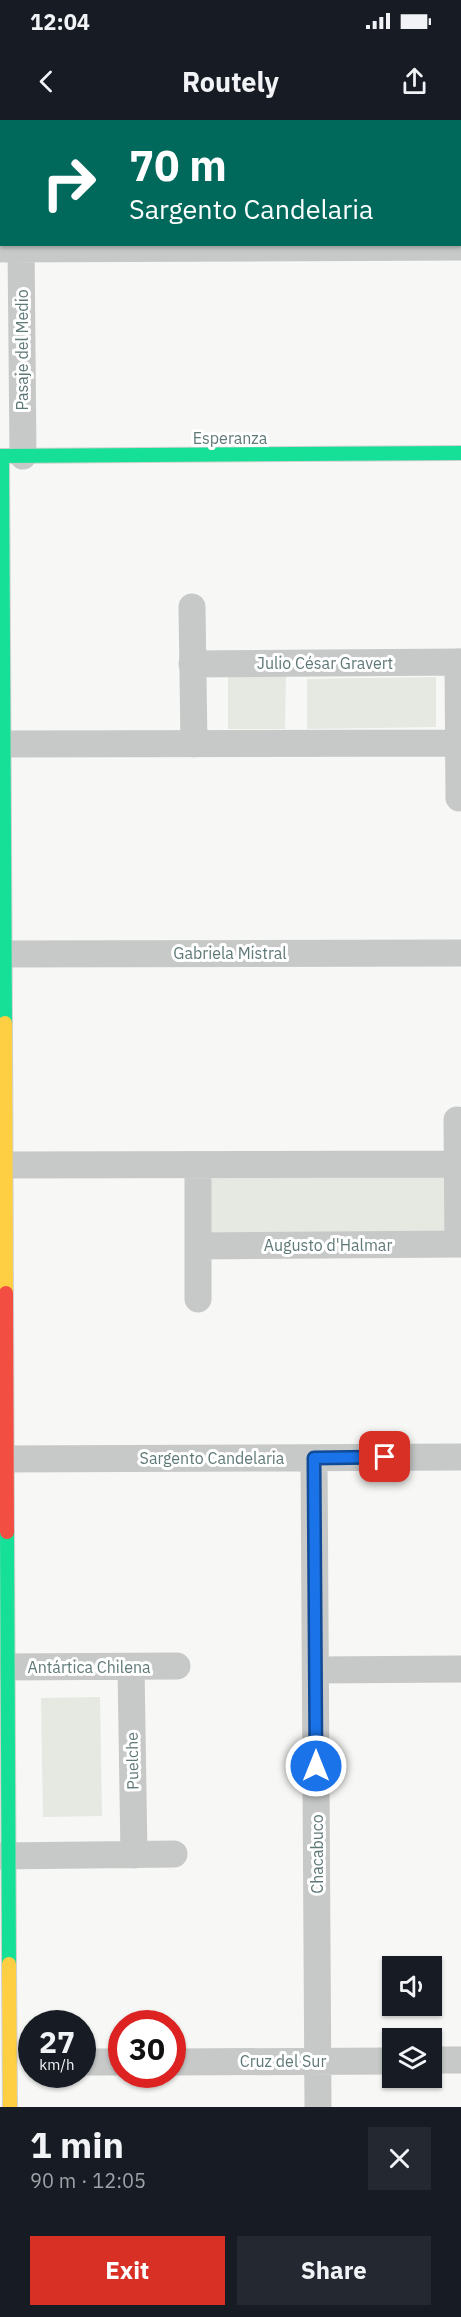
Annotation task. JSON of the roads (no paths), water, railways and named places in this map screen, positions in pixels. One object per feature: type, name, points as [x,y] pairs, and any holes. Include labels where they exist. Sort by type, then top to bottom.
[{"type":"street","points":[[14,248],[461,247]]},
{"type":"street","name":"Pasaje del Medio","points":[[8,456],[14,248]]},
{"type":"street","name":"Esperanza","points":[[8,456],[461,453]]},
{"type":"street","points":[[8,456],[2,744],[2,954],[4,1856],[14,2063],[10,2107]]},
{"type":"street","points":[[192,607],[194,744]]},
{"type":"street","name":"Julio César Gravert","points":[[192,664],[459,662],[459,798]]},
{"type":"street","points":[[2,744],[458,743]]},
{"type":"street","name":"Gabriela Mistral","points":[[2,954],[461,953]]},
{"type":"street","name":"Augusto d'Halmar","points":[[198,1246],[460,1244],[457,1120]]},
{"type":"street","points":[[3,1165],[457,1164]]},
{"type":"street","points":[[198,1165],[198,1299]]},
{"type":"street","name":"Sargento Candelaria","points":[[3,1459],[461,1457]]},
{"type":"street","name":"Chacabuco","points":[[314,1458],[318,2107]]},
{"type":"street","name":"Antártica Chilena","points":[[4,1667],[177,1666]]},
{"type":"street","name":"Puelche","points":[[131,1667],[134,1855]]},
{"type":"street","points":[[316,1670],[461,1669]]},
{"type":"street","points":[[4,1856],[174,1854]]},
{"type":"street","points":[[442,2060],[461,2060]]},
{"type":"street","name":"Cruz del Sur","points":[[186,2062],[382,2061]]}]
